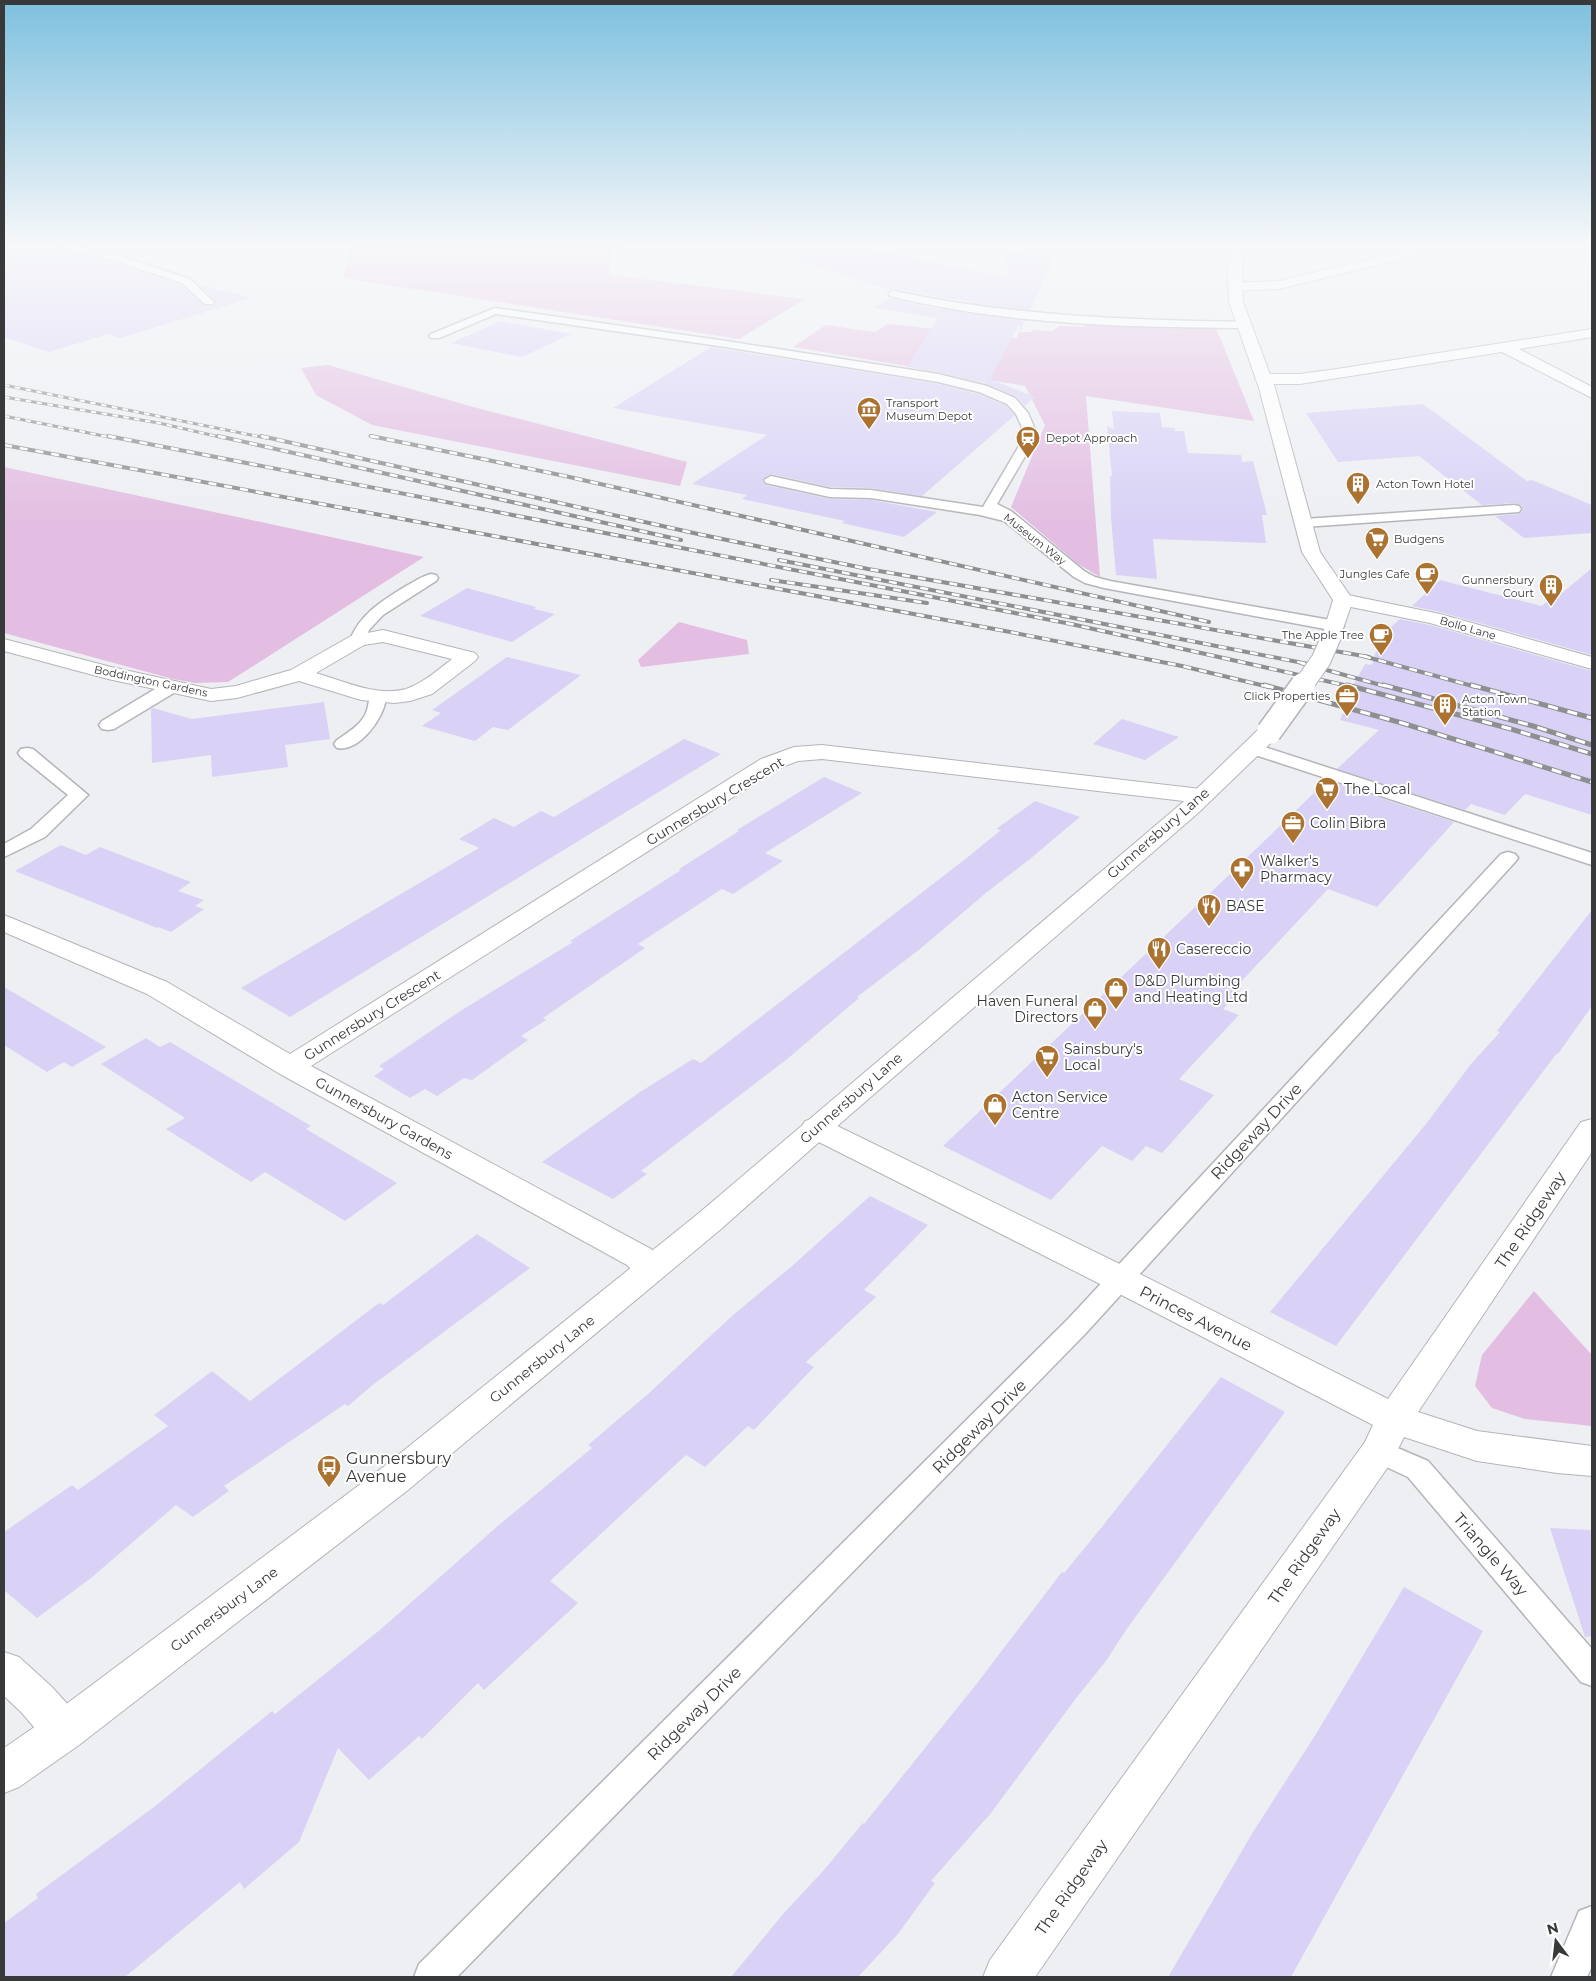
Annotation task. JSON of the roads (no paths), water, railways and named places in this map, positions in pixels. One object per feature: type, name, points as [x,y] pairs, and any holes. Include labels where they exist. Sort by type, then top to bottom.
[{"type":"street","points":[[1248,338],[1282,440],[1311,552],[1343,600]]},
{"type":"street","points":[[1263,379],[1300,379],[1561,338]]},
{"type":"street","points":[[1506,348],[1592,392]]},
{"type":"street","name":"Gunnersbury Lane","points":[[4,1773],[64,1732],[394,1479],[710,1221],[1190,808],[1269,732],[1320,660],[1334,629],[1343,600]]},
{"type":"street","name":"Bollo Lane","points":[[1343,600],[1433,618],[1592,663]]},
{"type":"street","name":"Boddington Gardens","points":[[4,645],[108,673],[211,695],[252,689],[298,674],[358,640],[383,636],[468,657],[423,690],[394,698],[378,697],[298,674]]},
{"type":"street","name":"Gunnersbury Crescent","points":[[290,1067],[769,764],[794,754],[822,752],[1201,796]]},
{"type":"street","name":"Gunnersbury Gardens","points":[[4,923],[157,988],[290,1067],[639,1257],[651,1269]]},
{"type":"street","name":"Princes Avenue","points":[[816,1128],[1120,1279],[1386,1435],[1592,1461]]},
{"type":"street","name":"The Ridgeway","points":[[1007,1977],[1386,1435],[1592,1129]]},
{"type":"street","points":[[4,1670],[37,1700],[64,1732]]},
{"type":"lane","name":"Museum Way","points":[[684,338],[938,378],[983,389],[1011,401],[1022,413],[1028,427],[1028,442],[989,506],[1006,514],[1080,574],[1090,580],[1109,585],[1334,629]]},
{"type":"lane","points":[[771,480],[830,494],[871,494],[981,511],[1010,519]]},
{"type":"lane","points":[[1389,514],[1409,513],[1397,502]]},
{"type":"lane","points":[[1303,521],[1514,509]]},
{"type":"lane","points":[[1303,521],[1358,517]]},
{"type":"lane","points":[[358,640],[359,631],[369,618],[432,578]]},
{"type":"lane","points":[[108,725],[172,687]]},
{"type":"lane","points":[[343,744],[362,730],[370,721],[377,708],[378,697]]},
{"type":"lane","points":[[1252,748],[1592,859]]},
{"type":"lane","points":[[4,851],[38,833],[79,795],[27,753]]},
{"type":"lane","name":"Ridgeway Drive","points":[[432,1977],[1070,1334],[1508,858]]},
{"type":"lane","name":"Triangle Way","points":[[1386,1435],[1418,1469],[1592,1672]]},
{"type":"lane","points":[[1569,1977],[1592,1924]]},
{"type":"railway","points":[[4,385],[266,438]]},
{"type":"railway","points":[[4,397],[159,423],[224,438]]},
{"type":"railway","points":[[4,416],[114,438]]},
{"type":"railway","points":[[108,436],[1071,624],[1353,687]]},
{"type":"railway","points":[[218,436],[681,540]]},
{"type":"railway","points":[[261,436],[698,534],[868,569],[1369,657]]},
{"type":"railway","points":[[370,436],[377,438]]},
{"type":"railway","points":[[371,436],[565,476],[1209,622]]},
{"type":"railway","points":[[4,445],[1005,631],[1182,666],[1269,687]]},
{"type":"railway","points":[[779,560],[1308,664]]},
{"type":"railway","points":[[771,580],[927,603]]},
{"type":"railway","points":[[1363,656],[1476,687]]},
{"type":"railway","points":[[1301,663],[1388,687]]},
{"type":"railway","points":[[1264,685],[1402,723],[1592,782]]},
{"type":"railway","points":[[1347,685],[1511,729],[1592,754]]},
{"type":"railway","points":[[1383,685],[1533,726],[1592,745]]},
{"type":"railway","points":[[1471,685],[1592,718]]},
{"type":"place","name":"Transport Museum Depot","points":[[869,430]]},
{"type":"place","name":"Depot Approach","points":[[1028,459]]},
{"type":"place","name":"Acton Town Hotel","points":[[1358,505]]},
{"type":"place","name":"Budgens","points":[[1377,560]]},
{"type":"place","name":"Jungles Cafe","points":[[1427,595]]},
{"type":"place","name":"Gunnersbury Court","points":[[1551,607]]},
{"type":"place","name":"The Apple Tree","points":[[1381,656]]},
{"type":"place","name":"Click Properties","points":[[1347,717]]},
{"type":"place","name":"Acton Town Station","points":[[1445,726]]},
{"type":"place","name":"The Local","points":[[1327,810]]},
{"type":"place","name":"Colin Bibra","points":[[1293,844]]},
{"type":"place","name":"Walker's Pharmacy","points":[[1242,890]]},
{"type":"place","name":"BASE","points":[[1209,927]]},
{"type":"place","name":"Casereccio","points":[[1159,970]]},
{"type":"place","name":"D&D Plumbing and Heating Ltd","points":[[1116,1010]]},
{"type":"place","name":"Haven Funeral Directors","points":[[1095,1030]]},
{"type":"place","name":"Sainsbury's Local","points":[[1047,1078]]},
{"type":"place","name":"Acton Service Centre","points":[[995,1126]]},
{"type":"place","name":"Gunnersbury Avenue","points":[[329,1488]]}]
